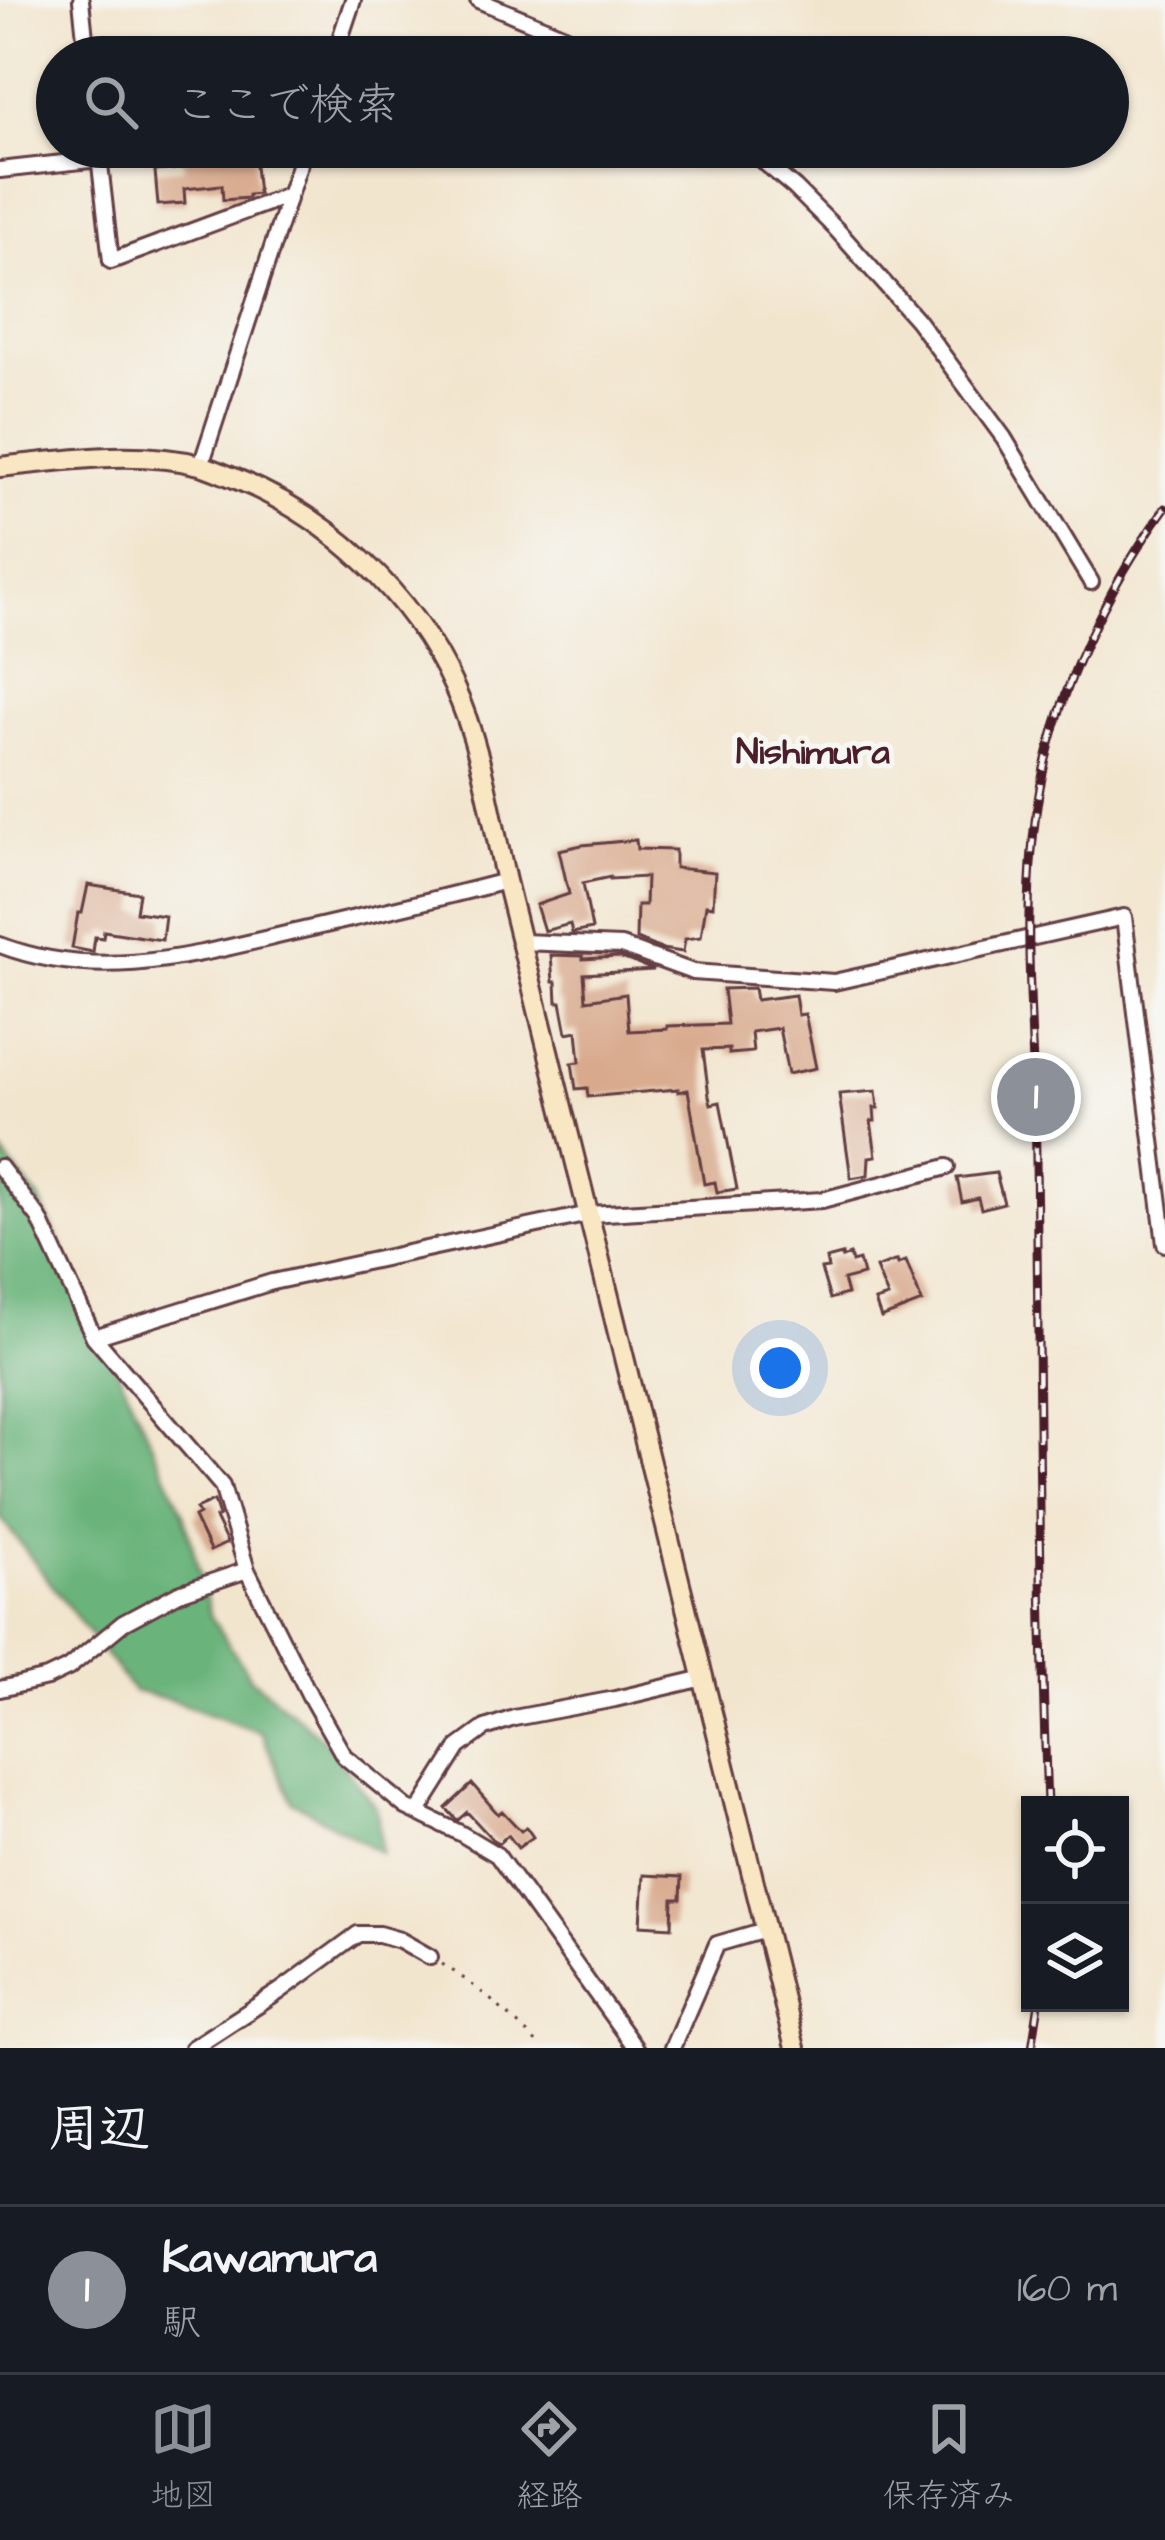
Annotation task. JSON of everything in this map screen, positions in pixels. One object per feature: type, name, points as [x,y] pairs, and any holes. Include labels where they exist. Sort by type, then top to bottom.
[{"type":"street","points":[[80,0],[84,36]]},
{"type":"street","points":[[341,36],[352,0]]},
{"type":"street","points":[[478,0],[564,36]]},
{"type":"street","points":[[0,170],[36,164]]},
{"type":"street","points":[[100,168],[111,261],[289,195]]},
{"type":"street","points":[[201,465],[298,168]]},
{"type":"street","points":[[771,168],[837,230],[916,320],[1004,438],[1091,582]]},
{"type":"street","points":[[0,466],[142,458],[201,465],[258,488],[305,515],[392,591],[430,641],[455,688],[475,743],[795,2048]]},
{"type":"street","points":[[0,945],[69,964],[149,964],[506,881]]},
{"type":"street","points":[[522,942],[621,946],[693,972],[834,982],[1124,916],[1165,1244]]},
{"type":"street","points":[[0,1167],[39,1218],[94,1337],[222,1486],[247,1570],[344,1756],[406,1807],[497,1855],[635,2048]]},
{"type":"street","points":[[94,1337],[272,1282],[589,1214],[822,1200],[947,1167]]},
{"type":"street","points":[[0,1689],[68,1668],[123,1623],[179,1593],[247,1570]]},
{"type":"street","points":[[418,1812],[459,1748],[485,1728],[704,1678]]},
{"type":"street","points":[[672,2048],[717,1944],[765,1930]]},
{"type":"street","points":[[192,2048],[358,1934],[400,1940],[430,1957]]},
{"type":"path","points":[[430,1957],[458,1974],[541,2048]]},
{"type":"green space","points":[[0,1151],[38,1197],[184,1514],[211,1618],[251,1678],[323,1739],[377,1809],[381,1853],[292,1801],[261,1732],[133,1691],[0,1517]]},
{"type":"building","points":[[255,168],[258,194],[223,200],[222,185],[184,189],[185,203],[158,205],[155,171]]},
{"type":"building","points":[[636,840],[637,849],[675,850],[675,868],[715,872],[713,906],[706,905],[701,937],[685,939],[683,952],[636,939],[637,905],[645,905],[646,877],[583,883],[592,929],[572,933],[570,924],[544,931],[536,905],[569,894],[559,850]]},
{"type":"building","points":[[88,885],[139,893],[136,912],[165,916],[162,940],[104,931],[103,938],[95,937],[93,952],[72,948]]},
{"type":"building","points":[[551,955],[619,957],[654,970],[584,974],[586,1000],[626,994],[629,1031],[727,1024],[723,989],[754,988],[756,1000],[795,995],[798,1015],[805,1014],[816,1068],[788,1074],[779,1028],[751,1032],[753,1052],[703,1050],[709,1096],[711,1104],[720,1102],[737,1189],[717,1192],[715,1182],[704,1184],[688,1090],[588,1097],[587,1088],[576,1089],[572,1063],[580,1062],[577,1031],[567,1033]]},
{"type":"building","points":[[876,1091],[878,1108],[871,1121],[876,1156],[869,1157],[868,1175],[851,1178],[839,1094]]},
{"type":"building","points":[[996,1173],[1004,1203],[981,1209],[978,1198],[962,1202],[957,1178]]},
{"type":"building","points":[[850,1255],[852,1262],[859,1260],[863,1275],[843,1280],[847,1294],[830,1299],[821,1269],[828,1268],[826,1259]]},
{"type":"building","points":[[897,1260],[898,1264],[906,1261],[922,1302],[881,1318],[875,1301],[888,1297],[876,1268]]},
{"type":"building","points":[[214,1501],[219,1516],[215,1518],[227,1543],[210,1551],[194,1517],[199,1514],[196,1509]]},
{"type":"building","points":[[472,1784],[498,1814],[502,1811],[533,1837],[518,1848],[508,1835],[499,1843],[493,1840],[467,1812],[455,1818],[446,1808]]},
{"type":"building","points":[[644,1875],[682,1877],[681,1899],[673,1899],[672,1927],[641,1925]]},
{"type":"railway","points":[[1047,1796],[1029,974],[1033,834],[1048,751],[1072,678],[1123,572],[1165,508]]},
{"type":"railway","points":[[1032,2048],[1038,2012]]},
{"type":"place","name":"Kawamura","points":[[1036,1097]]},
{"type":"district","name":"Nishimura","points":[[813,750]]}]
